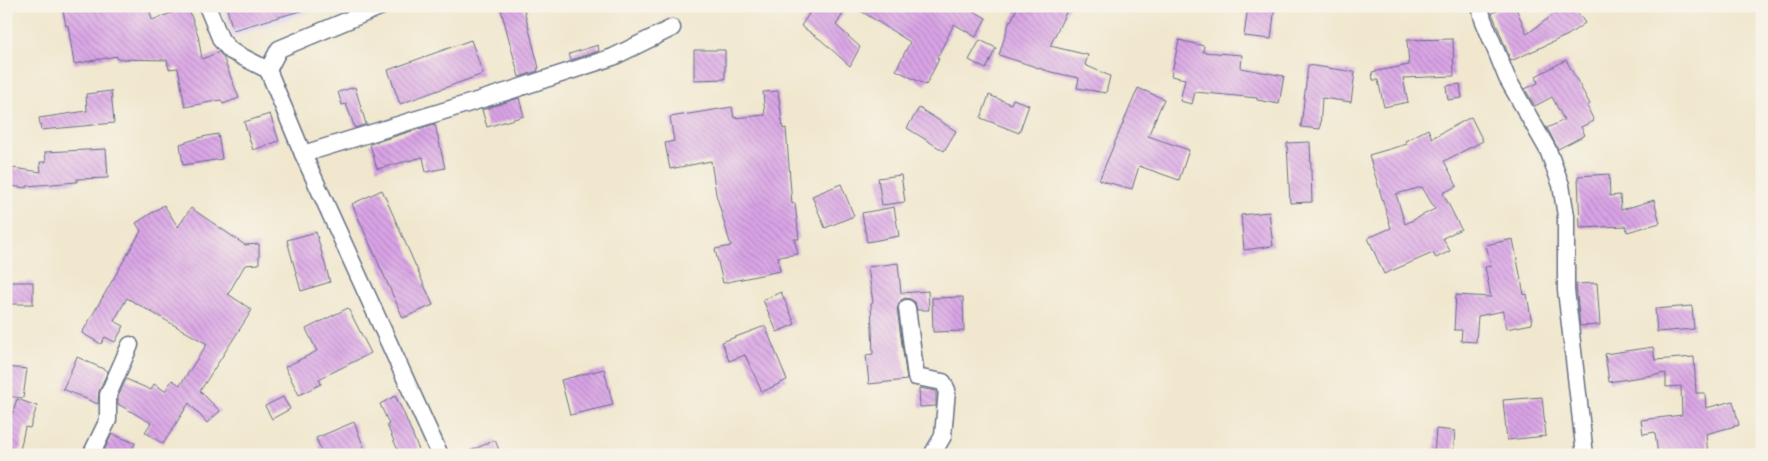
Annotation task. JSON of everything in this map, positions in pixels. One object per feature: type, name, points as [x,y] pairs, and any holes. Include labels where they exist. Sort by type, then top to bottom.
[{"type":"street","points":[[207,6],[221,40],[231,51],[268,70],[440,455]]},
{"type":"street","points":[[268,70],[279,49],[382,6]]},
{"type":"street","points":[[1480,6],[1482,19],[1507,78],[1548,150],[1561,185],[1566,216],[1566,290],[1585,455]]},
{"type":"street","points":[[304,154],[613,57],[672,28]]},
{"type":"street","points":[[907,308],[916,376],[943,382],[947,390],[943,436],[932,455]]},
{"type":"street","points":[[91,455],[108,420],[108,395],[130,345]]},
{"type":"shaded area","points":[[223,6],[328,6],[233,37]]},
{"type":"building","points":[[62,6],[149,6],[152,20],[188,7],[198,35],[202,59],[219,52],[223,57],[239,98],[223,104],[221,100],[185,107],[178,68],[169,69],[167,60],[117,59],[117,56],[74,64],[68,25],[66,26]]},
{"type":"building","points":[[226,6],[304,6],[304,10],[233,30]]},
{"type":"building","points":[[500,6],[523,6],[539,68],[537,69],[538,71],[519,77]]},
{"type":"building","points":[[814,6],[848,6],[836,25],[860,47],[850,66],[821,40],[801,26]]},
{"type":"building","points":[[853,6],[965,6],[986,18],[976,37],[954,24],[926,85],[896,70],[910,42]]},
{"type":"building","points":[[1018,6],[1069,6],[1050,46],[1088,55],[1085,65],[1110,76],[1106,93],[1077,88],[1079,78],[1051,72],[999,55],[1010,20]]},
{"type":"building","points":[[1248,6],[1275,6],[1271,39],[1244,36]]},
{"type":"building","points":[[1508,6],[1515,6],[1527,34],[1565,6],[1573,6],[1585,23],[1568,35],[1511,61],[1492,13]]},
{"type":"building","points":[[1453,39],[1454,76],[1403,78],[1408,102],[1384,107],[1378,80],[1373,80],[1372,72],[1409,65],[1407,40]]},
{"type":"building","points":[[471,40],[483,74],[400,104],[388,70]]},
{"type":"building","points":[[980,40],[996,48],[986,69],[969,60]]},
{"type":"building","points":[[1179,40],[1204,46],[1203,52],[1242,55],[1241,68],[1284,76],[1279,104],[1257,100],[1257,98],[1195,92],[1192,104],[1180,101],[1185,79],[1171,76]]},
{"type":"building","points":[[598,45],[599,51],[571,60],[569,54]]},
{"type":"building","points":[[694,50],[725,50],[725,79],[694,80]]},
{"type":"building","points":[[1566,60],[1590,104],[1587,106],[1594,121],[1581,127],[1585,135],[1558,149],[1547,128],[1564,120],[1552,97],[1535,106],[1525,89],[1538,83],[1536,76]]},
{"type":"building","points":[[1308,65],[1355,72],[1351,102],[1322,98],[1320,129],[1301,127]]},
{"type":"building","points":[[1460,84],[1462,98],[1448,100],[1446,86]]},
{"type":"building","points":[[355,87],[366,124],[355,128],[346,104],[342,105],[338,92]]},
{"type":"building","points":[[1138,88],[1164,99],[1148,136],[1189,150],[1179,180],[1139,166],[1132,189],[1099,180]]},
{"type":"building","points":[[111,91],[114,123],[41,130],[39,118],[87,111],[86,94]]},
{"type":"building","points":[[778,91],[783,129],[786,128],[792,204],[795,203],[799,239],[794,239],[798,254],[778,257],[780,271],[723,283],[715,249],[731,246],[716,194],[711,161],[670,169],[665,143],[674,141],[670,117],[732,107],[734,118],[765,115],[763,92]]},
{"type":"building","points":[[989,95],[1011,104],[1013,99],[1029,105],[1019,133],[981,118]]},
{"type":"building","points":[[519,98],[524,116],[487,127],[482,110]]},
{"type":"building","points":[[919,108],[956,131],[944,151],[907,128]]},
{"type":"building","points":[[270,114],[279,141],[253,150],[244,122]]},
{"type":"building","points":[[1471,117],[1483,141],[1444,161],[1457,186],[1443,193],[1461,229],[1443,238],[1450,251],[1436,258],[1433,253],[1384,274],[1368,238],[1391,228],[1369,155],[1407,144],[1405,141],[1428,129],[1432,138]],"holes":[[[1422,187],[1435,209],[1405,224],[1396,194]]]},
{"type":"building","points":[[435,124],[445,168],[426,172],[423,157],[377,169],[370,144]]},
{"type":"building","points":[[218,134],[222,159],[183,165],[180,144]]},
{"type":"building","points":[[1310,142],[1312,202],[1290,203],[1287,143]]},
{"type":"building","points":[[106,149],[108,178],[77,179],[77,182],[27,186],[27,188],[10,186],[13,168],[41,172],[40,162],[46,162],[45,152]]},
{"type":"building","points":[[1609,174],[1610,196],[1620,195],[1621,210],[1654,200],[1660,223],[1627,232],[1626,226],[1580,228],[1578,176]]},
{"type":"building","points":[[901,175],[905,202],[882,205],[878,178]]},
{"type":"building","points":[[841,184],[854,216],[825,228],[812,196]]},
{"type":"building","points":[[382,190],[433,305],[403,318],[352,204]]},
{"type":"building","points":[[164,205],[178,227],[191,208],[245,245],[259,244],[259,264],[245,265],[228,294],[252,310],[200,391],[220,411],[207,423],[189,403],[163,444],[145,432],[151,423],[118,404],[118,397],[126,379],[151,390],[154,384],[165,391],[172,380],[180,385],[207,344],[127,298],[114,321],[124,326],[115,342],[105,337],[101,344],[82,333],[141,231],[136,223]]},
{"type":"building","points":[[894,207],[899,236],[867,242],[862,213]]},
{"type":"building","points":[[1269,212],[1273,246],[1244,250],[1241,215]]},
{"type":"building","points":[[316,232],[330,282],[301,291],[287,240]]},
{"type":"building","points":[[1513,239],[1524,295],[1527,294],[1532,324],[1506,329],[1503,311],[1478,316],[1476,342],[1461,341],[1462,330],[1454,330],[1456,295],[1491,297],[1485,267],[1491,266],[1486,245]]},
{"type":"building","points":[[898,263],[901,293],[928,291],[929,310],[917,310],[915,302],[905,298],[901,300],[897,309],[907,380],[869,384],[866,355],[873,354],[871,304],[873,303],[868,267]]},
{"type":"building","points":[[6,282],[33,282],[33,304],[6,304]]},
{"type":"building","points":[[1597,283],[1600,325],[1580,326],[1576,284]]},
{"type":"building","points":[[781,292],[795,324],[777,332],[763,300]]},
{"type":"building","points":[[963,297],[964,331],[933,332],[932,298]]},
{"type":"building","points":[[1692,306],[1694,329],[1657,332],[1655,309]]},
{"type":"building","points":[[348,308],[371,353],[319,379],[321,384],[299,395],[285,367],[317,351],[306,329]]},
{"type":"building","points":[[765,326],[787,380],[762,392],[745,355],[729,361],[722,342]]},
{"type":"building","points":[[1653,347],[1655,360],[1694,357],[1696,393],[1705,393],[1706,408],[1733,401],[1739,425],[1706,434],[1708,455],[1658,455],[1655,432],[1643,434],[1641,420],[1682,415],[1681,386],[1666,387],[1666,373],[1609,382],[1605,354]]},
{"type":"building","points":[[77,357],[108,371],[99,391],[98,404],[63,389]]},
{"type":"building","points":[[6,367],[27,369],[23,398],[6,396]]},
{"type":"building","points":[[604,369],[613,405],[570,415],[561,380]]},
{"type":"building","points":[[919,388],[936,391],[936,406],[920,407]]},
{"type":"building","points":[[395,396],[421,455],[400,455],[380,404]]},
{"type":"building","points":[[283,397],[290,409],[272,419],[265,406]]},
{"type":"building","points":[[1542,397],[1546,436],[1507,440],[1503,400]]},
{"type":"building","points":[[17,399],[37,406],[30,428],[25,427],[19,455],[6,455],[6,432]]},
{"type":"building","points":[[354,422],[367,455],[323,455],[316,438]]},
{"type":"building","points":[[1436,429],[1455,431],[1453,455],[1434,455]]},
{"type":"building","points":[[112,434],[135,443],[131,455],[102,455]]},
{"type":"building","points":[[495,440],[501,455],[461,455]]}]
